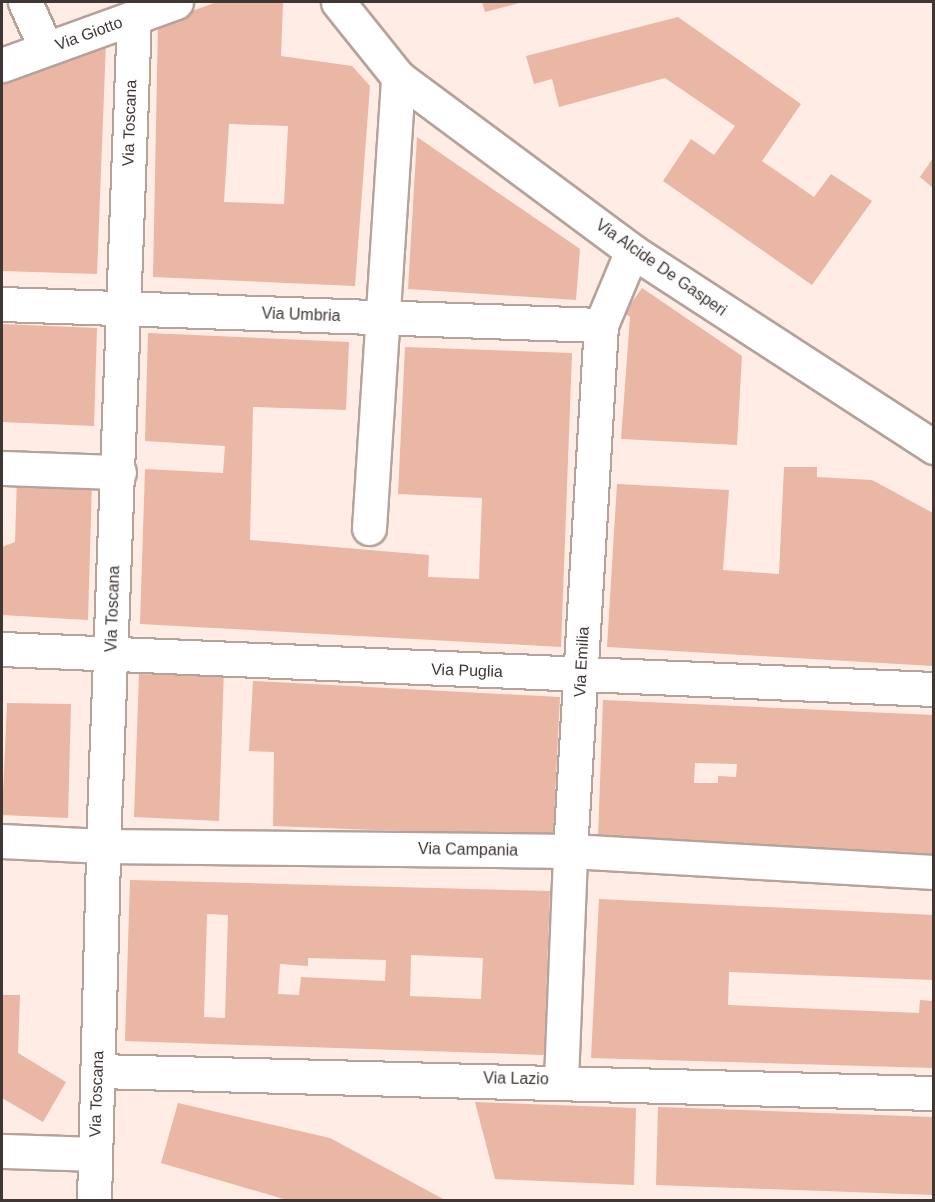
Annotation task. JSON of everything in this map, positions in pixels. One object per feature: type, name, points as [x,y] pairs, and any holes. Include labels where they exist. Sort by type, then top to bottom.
[{"type":"street","points":[[25,2],[46,49]]},
{"type":"street","name":"Via Giotto","points":[[2,65],[176,2]]},
{"type":"street","name":"Via Alcide De Gasperi","points":[[338,2],[398,77],[632,251],[933,447]]},
{"type":"street","name":"Via Toscana","points":[[94,1200],[103,846],[119,472],[134,17]]},
{"type":"street","points":[[369,528],[398,77]]},
{"type":"street","name":"Via Emilia","points":[[561,1080],[570,851],[601,325],[632,251]]},
{"type":"street","name":"Via Umbria","points":[[2,304],[601,325]]},
{"type":"street","points":[[2,468],[119,472]]},
{"type":"street","name":"Via Puglia","points":[[2,649],[581,676],[933,689]]},
{"type":"street","name":"Via Campania","points":[[2,841],[103,846],[570,851],[933,872]]},
{"type":"street","name":"Via Lazio","points":[[98,1071],[561,1080],[933,1094]]},
{"type":"street","points":[[2,1151],[95,1154]]},
{"type":"building","points":[[217,2],[283,3],[281,56],[352,66],[370,86],[355,286],[153,277],[158,23]],"holes":[[[229,124],[288,126],[284,204],[224,202]]]},
{"type":"building","points":[[482,2],[523,2],[485,12]]},
{"type":"building","points":[[678,17],[801,104],[762,161],[814,197],[831,174],[872,201],[812,285],[663,181],[691,139],[714,155],[735,126],[665,78],[559,107],[552,79],[534,84],[526,56]]},
{"type":"building","points":[[106,42],[97,274],[2,271],[2,79]]},
{"type":"building","points":[[417,137],[580,249],[576,300],[408,289]]},
{"type":"building","points":[[933,158],[933,188],[920,177]]},
{"type":"building","points":[[642,288],[742,356],[737,445],[621,439],[630,317],[624,313]]},
{"type":"building","points":[[2,324],[97,328],[94,426],[2,422]]},
{"type":"building","points":[[148,333],[349,342],[346,410],[253,407],[250,540],[429,555],[428,577],[479,579],[482,498],[398,494],[405,347],[572,353],[561,647],[140,624],[145,469],[223,473],[225,446],[145,441]]},
{"type":"building","points":[[784,467],[817,467],[817,477],[872,480],[933,513],[933,666],[607,647],[617,484],[729,490],[723,570],[779,574]]},
{"type":"building","points":[[17,477],[92,481],[88,620],[2,615],[2,547],[15,542]]},
{"type":"building","points":[[180,665],[224,667],[219,821],[134,817],[139,674],[179,675]]},
{"type":"building","points":[[253,681],[560,697],[553,837],[273,826],[274,752],[249,751]]},
{"type":"building","points":[[603,700],[933,715],[933,854],[598,838]],"holes":[[[695,763],[737,764],[736,777],[718,776],[718,783],[694,783]]]},
{"type":"building","points":[[7,703],[71,704],[68,818],[2,815]]},
{"type":"building","points":[[130,880],[550,891],[544,1055],[125,1041]],"holes":[[[207,914],[228,915],[225,1018],[204,1017]],[[411,955],[483,958],[481,999],[410,996]],[[308,958],[386,960],[385,981],[301,977],[299,995],[278,994],[280,964],[308,966]]]},
{"type":"building","points":[[599,899],[933,915],[933,980],[729,972],[728,1005],[919,1013],[920,1000],[933,1001],[933,1068],[591,1058]]},
{"type":"building","points":[[2,995],[20,995],[18,1053],[66,1082],[43,1122],[2,1098]]},
{"type":"building","points":[[475,1102],[636,1108],[634,1185],[495,1179]]},
{"type":"building","points":[[178,1103],[330,1138],[445,1200],[287,1200],[161,1163]]},
{"type":"building","points":[[658,1107],[933,1117],[933,1195],[656,1185]]}]
